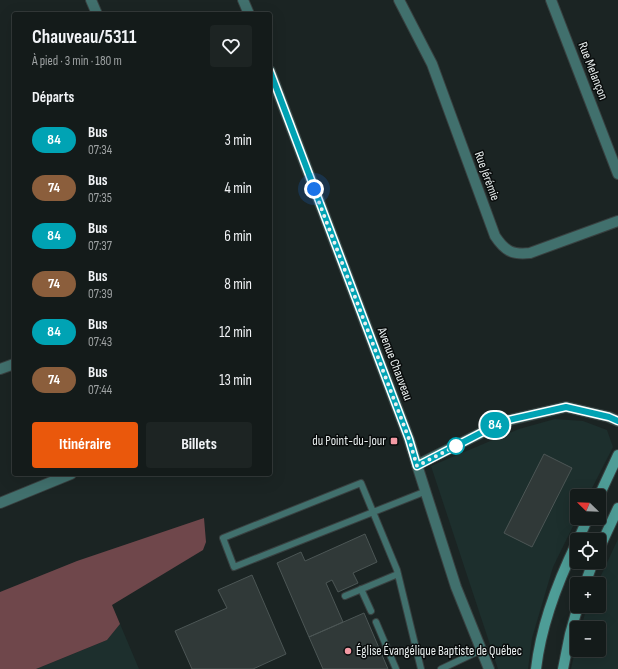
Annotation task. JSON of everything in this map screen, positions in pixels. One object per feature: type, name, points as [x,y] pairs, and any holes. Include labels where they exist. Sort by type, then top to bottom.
[{"type":"main road","points":[[602,489],[618,455]]},
{"type":"main road","points":[[606,534],[618,508]]},
{"type":"main road","points":[[536,669],[547,618],[570,556]]},
{"type":"main road","points":[[562,669],[576,613]]},
{"type":"street","points":[[91,0],[96,12]]},
{"type":"street","points":[[243,0],[248,12]]},
{"type":"street","name":"Rue Jérémie","points":[[399,0],[432,64],[495,236],[501,245],[509,252],[519,254],[530,253],[616,224],[618,221]]},
{"type":"street","name":"Rue Melançon","points":[[551,0],[618,174]]},
{"type":"street","name":"Avenue Chauveau","points":[[272,76],[403,425],[456,587],[489,669]]},
{"type":"street","points":[[0,369],[12,365]]},
{"type":"street","points":[[417,466],[504,421],[566,407],[609,417],[618,421]]},
{"type":"street","points":[[0,503],[66,476]]},
{"type":"lane","points":[[421,669],[398,574],[372,512],[361,483],[223,538],[234,567],[372,512],[424,492]]},
{"type":"lane","points":[[345,596],[398,574]]},
{"type":"lane","points":[[361,589],[371,611]]},
{"type":"lane","points":[[376,622],[396,669]]},
{"type":"lane","points":[[441,669],[481,650]]},
{"type":"shaded area","points":[[555,419],[583,421],[607,430],[613,447],[592,489],[570,489],[570,525],[574,525],[553,567],[532,638],[528,669],[498,669],[431,466],[519,429]]},
{"type":"shaded area","points":[[204,518],[206,542],[203,550],[112,605],[120,624],[107,640],[36,669],[0,669],[0,592],[77,561]]},
{"type":"shaded area","points":[[618,539],[618,669],[571,669],[574,657],[606,657],[606,621],[583,621],[585,613],[606,613],[606,577],[600,577],[604,569],[606,569],[606,565]]},
{"type":"shaded area","points":[[120,624],[139,669],[36,669],[107,640]]},
{"type":"building","points":[[544,454],[572,468],[532,547],[504,533]]},
{"type":"building","points":[[365,534],[377,562],[353,573],[358,583],[338,592],[332,580],[326,583],[343,622],[309,637],[277,563],[301,552],[305,561]]},
{"type":"building","points":[[252,575],[286,654],[253,669],[192,669],[175,631],[227,608],[218,590]]},
{"type":"building","points":[[364,613],[388,669],[323,669],[309,637]]},
{"type":"bus line","name":"84","points":[[272,76],[409,439],[417,466],[504,421],[566,407],[609,417],[618,421]]},
{"type":"place","name":"du Point-du-Jour","points":[[394,441]]},
{"type":"place","name":"Église Évangélique Baptiste de Québec","points":[[348,651]]},
{"type":"route","points":[[314,189],[409,439],[417,466],[456,446]]}]
